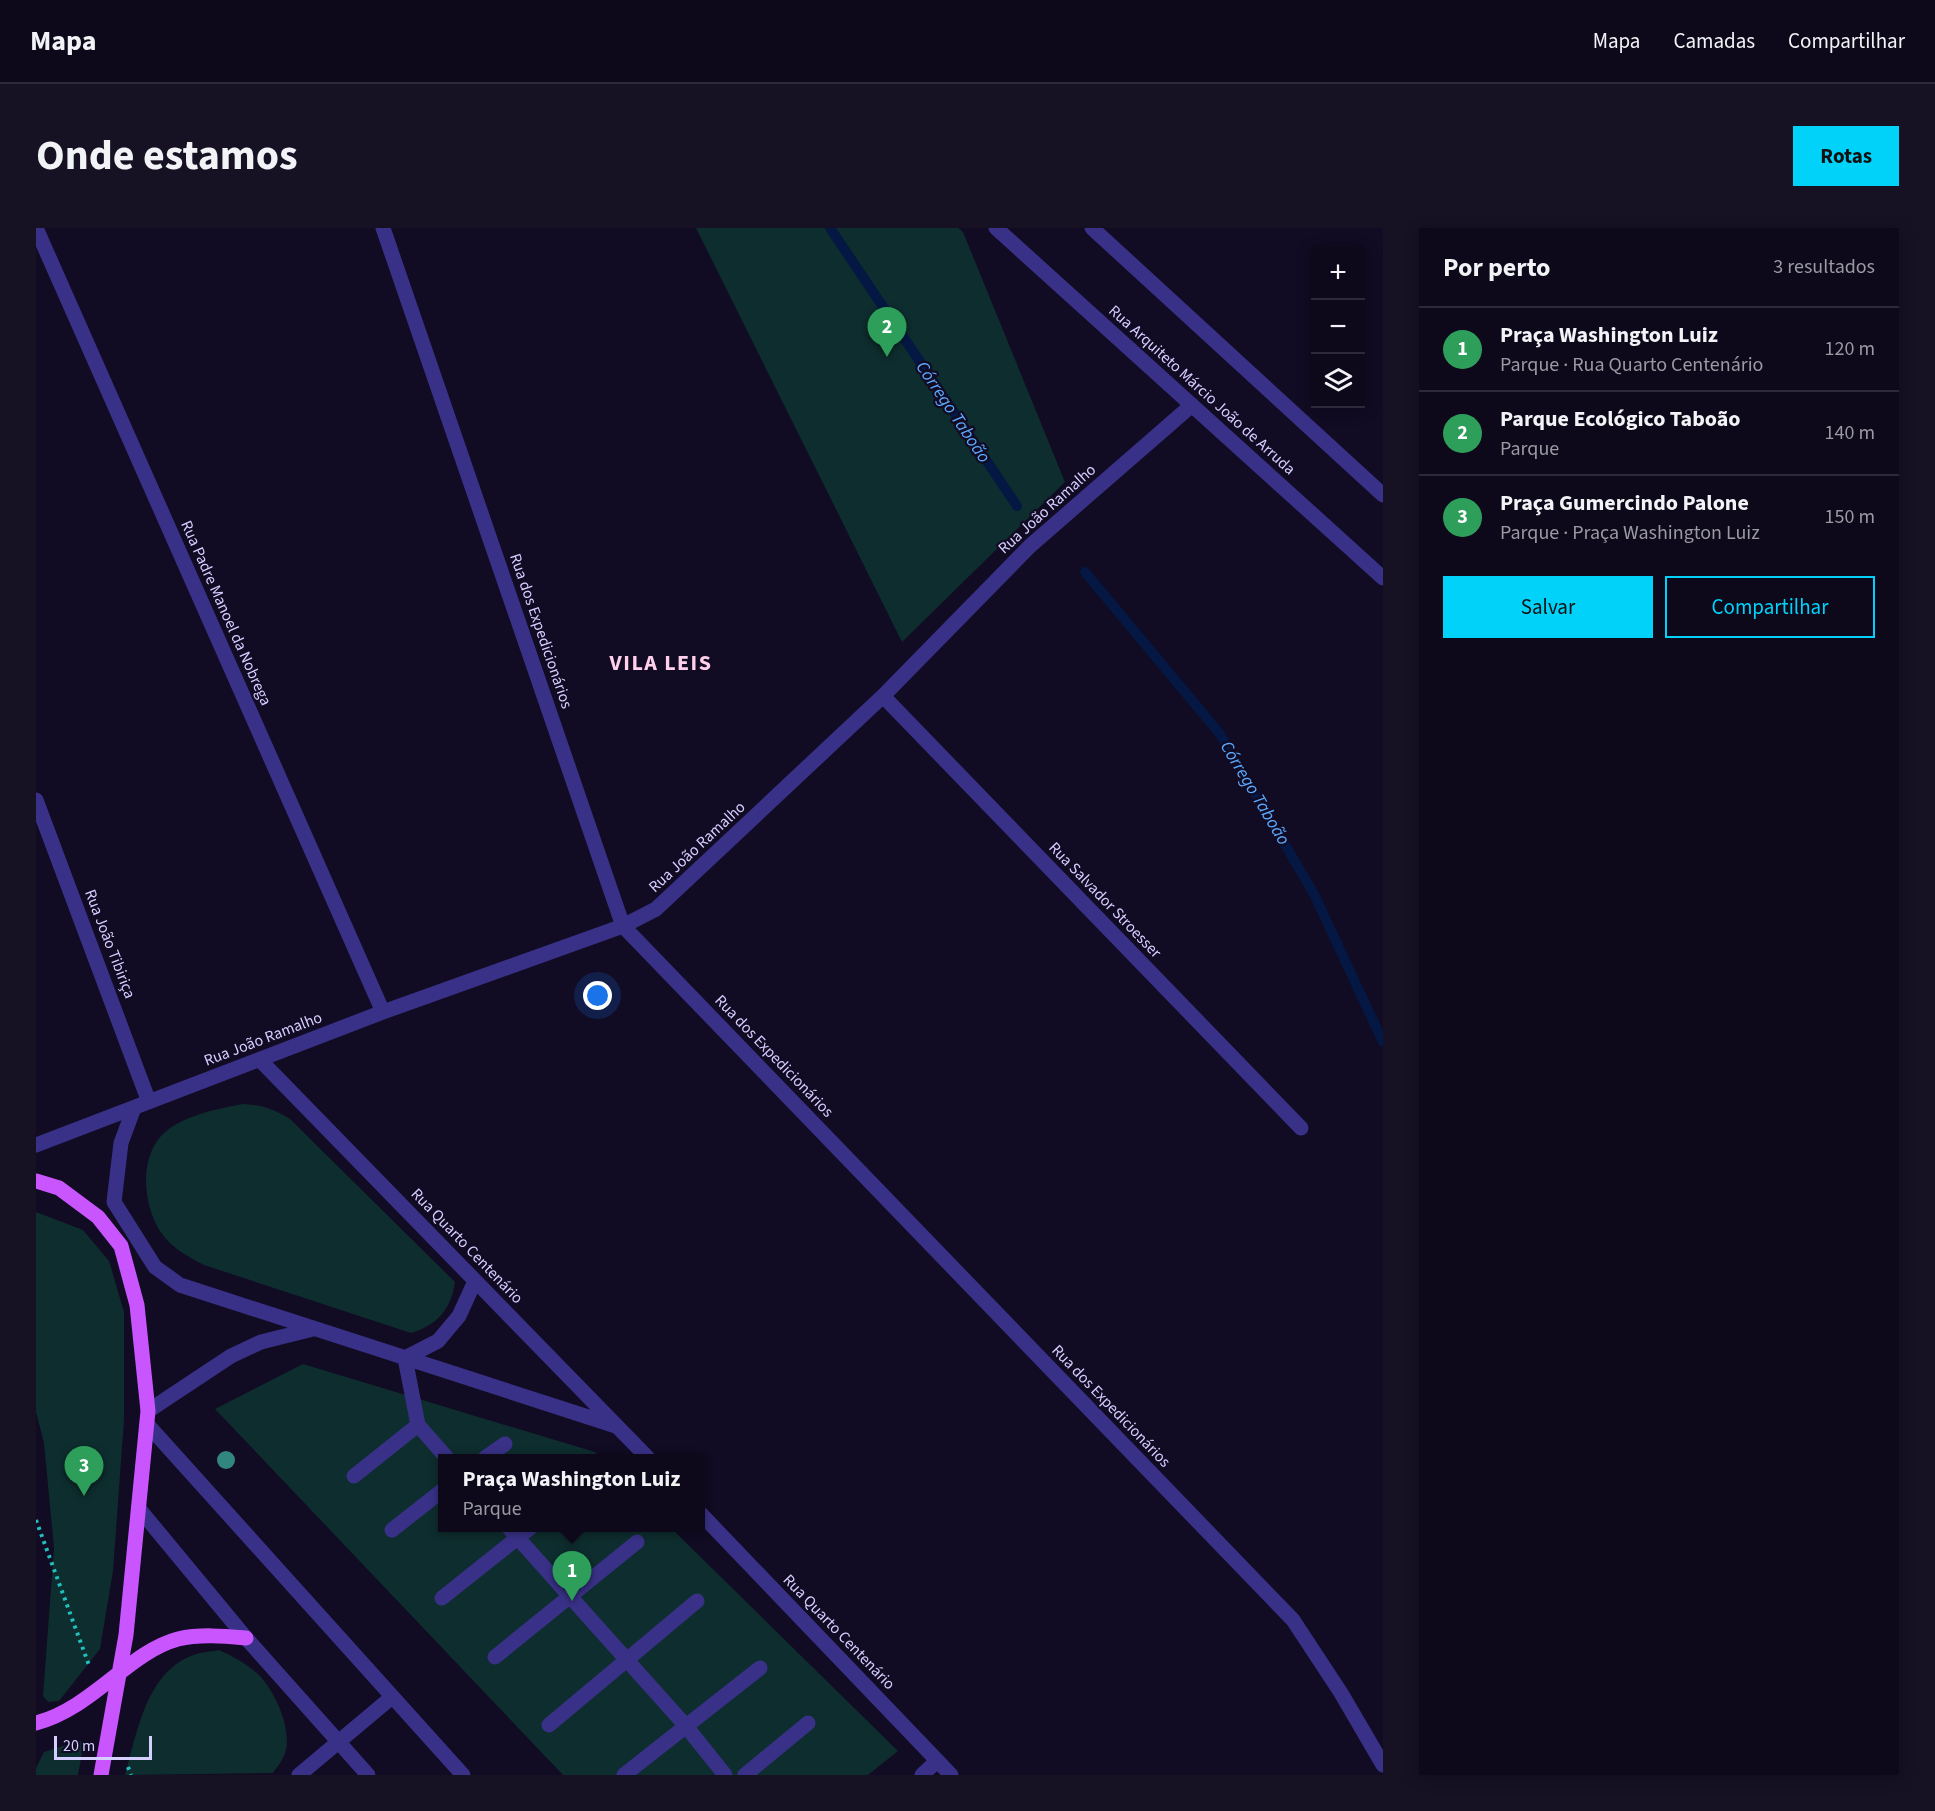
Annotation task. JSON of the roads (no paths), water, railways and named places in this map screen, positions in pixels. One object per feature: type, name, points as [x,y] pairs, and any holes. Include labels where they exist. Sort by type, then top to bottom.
[{"type":"main road","points":[[36,1180],[59,1188],[98,1217],[121,1246],[137,1305],[148,1418],[140,1510],[119,1675],[101,1775]]},
{"type":"main road","points":[[36,1723],[75,1707],[146,1655],[176,1640],[209,1635],[246,1638]]},
{"type":"street","name":"Rua Padre Manoel da Nobrega","points":[[36,228],[383,1012]]},
{"type":"street","name":"Rua dos Expedicionários","points":[[383,228],[623,926],[1293,1620],[1341,1693],[1383,1765]]},
{"type":"street","name":"Rua Arquiteto Márcio João de Arruda","points":[[996,228],[1383,579]]},
{"type":"street","points":[[1092,228],[1383,495]]},
{"type":"street","name":"Rua João Ramalho","points":[[36,1145],[383,1012],[623,926],[656,909],[884,696],[1030,546],[1192,405]]},
{"type":"street","name":"Rua Salvador Stroesser","points":[[884,696],[1301,1128]]},
{"type":"street","name":"Rua João Tibiriça","points":[[36,800],[149,1102]]},
{"type":"street","name":"Rua Quarto Centenário","points":[[260,1060],[644,1454]]},
{"type":"street","points":[[134,1108],[121,1143],[114,1202],[155,1267],[180,1285],[616,1426]]},
{"type":"street","points":[[405,1358],[438,1341],[459,1316],[475,1281]]},
{"type":"street","points":[[314,1329],[261,1342],[231,1356],[148,1418],[463,1775]]},
{"type":"street","points":[[405,1358],[418,1425],[443,1454]]},
{"type":"street","points":[[354,1476],[418,1425]]},
{"type":"street","points":[[491,1454],[506,1444]]},
{"type":"street","points":[[392,1530],[438,1494]]},
{"type":"street","points":[[140,1510],[246,1638],[368,1775]]},
{"type":"street","name":"Rua Quarto Centenário","points":[[705,1518],[951,1775]]},
{"type":"street","points":[[442,1598],[517,1532]]},
{"type":"street","points":[[519,1532],[569,1596],[685,1725],[725,1775]]},
{"type":"street","points":[[495,1657],[637,1542]]},
{"type":"street","points":[[549,1725],[697,1601]]},
{"type":"street","points":[[624,1775],[760,1668]]},
{"type":"street","points":[[299,1775],[392,1697]]},
{"type":"street","points":[[745,1775],[808,1723]]},
{"type":"street","points":[[922,1775],[937,1761]]},
{"type":"waterway","name":"Córrego Taboão","points":[[830,228],[1017,506]]},
{"type":"waterway","name":"Córrego Taboão","points":[[1085,572],[1220,734],[1314,894],[1383,1042]]},
{"type":"place","name":"Parque Ecológico Taboão","points":[[887,357]]},
{"type":"place","name":"Praça Gumercindo Palone","points":[[84,1496]]},
{"type":"place","name":"Praça Washington Luiz","points":[[572,1601]]},
{"type":"district","name":"VILA LEIS","points":[[661,663]]}]
